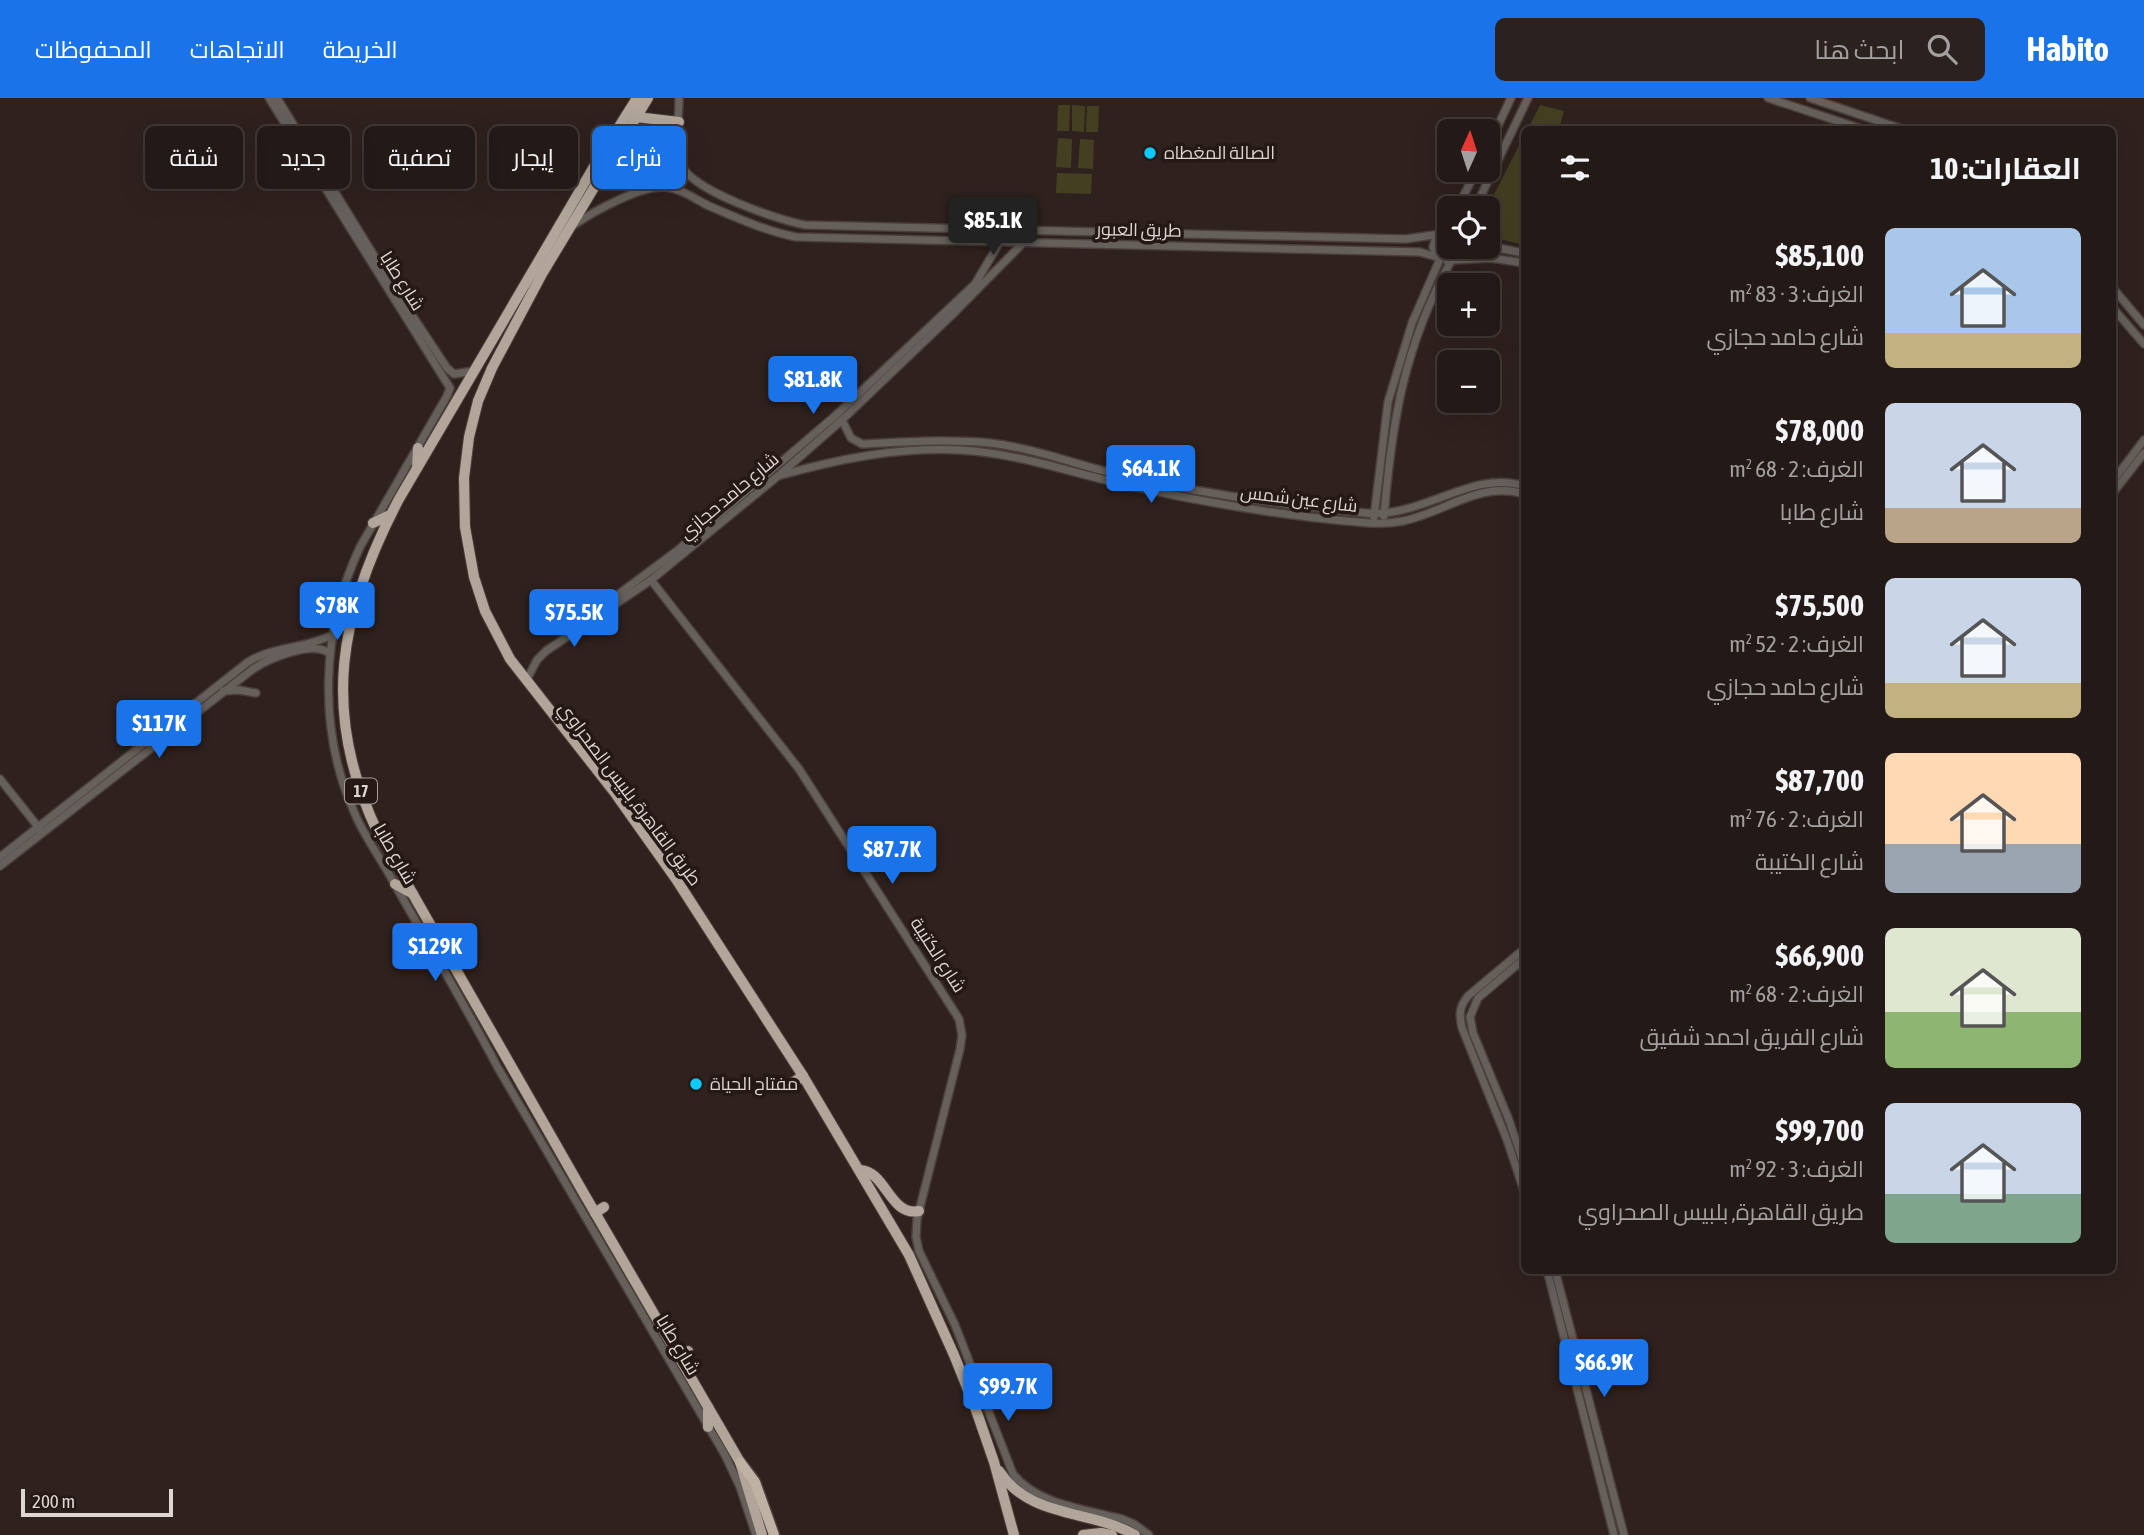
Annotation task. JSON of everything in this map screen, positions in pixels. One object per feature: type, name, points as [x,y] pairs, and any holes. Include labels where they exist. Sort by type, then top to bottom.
[{"type":"highway","name":"17","points":[[637,98],[475,370],[374,548],[349,622],[343,706],[350,752],[363,800],[378,832],[543,1119],[600,1210],[683,1353],[708,1406],[740,1462]]},
{"type":"highway","name":"طريق القاهرة, بلبيس الصحراوي","points":[[648,98],[566,232],[492,368],[478,401],[466,458],[465,527],[474,577],[485,611],[510,659],[654,846],[803,1076],[915,1267],[954,1355],[994,1462],[1014,1535]]},
{"type":"highway","points":[[636,117],[679,122]]},
{"type":"highway","points":[[417,470],[418,447]]},
{"type":"highway","points":[[373,523],[391,515]]},
{"type":"highway","points":[[395,884],[414,894]]},
{"type":"highway","points":[[792,1083],[803,1076]]},
{"type":"highway","points":[[543,1119],[554,1112]]},
{"type":"highway","points":[[860,1170],[873,1175],[902,1208],[910,1212],[919,1211]]},
{"type":"highway","points":[[708,1406],[708,1427]]},
{"type":"highway","points":[[740,1462],[762,1535]]},
{"type":"highway","points":[[740,1462],[755,1482],[774,1535]]},
{"type":"highway","points":[[994,1462],[1013,1489],[1032,1502],[1114,1526],[1135,1535]]},
{"type":"highway","points":[[1083,1535],[1112,1535]]},
{"type":"street","name":"شارع طابا","points":[[269,98],[444,369]]},
{"type":"street","name":"شارع طابا","points":[[277,98],[444,369],[450,384],[449,391],[373,523],[349,572],[332,635],[330,654],[331,725],[339,769],[355,815],[498,1068],[725,1455],[740,1487],[756,1535]]},
{"type":"street","points":[[679,98],[680,158],[683,169],[690,178],[682,183],[681,192]]},
{"type":"street","points":[[1500,121],[1511,98]]},
{"type":"street","points":[[1481,196],[1528,98]]},
{"type":"street","points":[[1768,98],[1853,126]]},
{"type":"street","points":[[1810,98],[1893,126]]},
{"type":"street","name":"طريق العبور","points":[[690,178],[755,211],[806,225],[1406,239],[1437,233]]},
{"type":"street","name":"طريق العبور","points":[[566,232],[595,212],[647,190],[664,187],[763,228],[796,237],[1420,252],[1437,257]]},
{"type":"street","name":"شارع حامد حجازي","points":[[526,681],[537,660],[546,651],[678,550],[835,416],[975,284],[1007,230]]},
{"type":"street","points":[[1023,230],[1026,237],[1023,243]]},
{"type":"street","points":[[1437,236],[1433,247],[1437,254]]},
{"type":"street","name":"شارع حامد حجازي","points":[[613,602],[651,580],[842,420],[1023,243]]},
{"type":"street","points":[[1500,248],[1521,252]]},
{"type":"street","points":[[1384,524],[1394,424],[1404,372],[1425,312],[1453,260],[1491,258],[1521,263]]},
{"type":"street","points":[[1373,524],[1382,435],[1392,385],[1412,323],[1439,259]]},
{"type":"street","name":"طريق العبور","points":[[1446,259],[1453,260]]},
{"type":"street","points":[[2116,292],[2144,325]]},
{"type":"street","points":[[2116,312],[2144,344]]},
{"type":"street","points":[[444,369],[454,374],[475,370]]},
{"type":"street","name":"شارع عين شمس","points":[[842,420],[851,438],[862,444],[945,441],[1006,446],[1126,477],[1231,498],[1374,514],[1415,508],[1479,485],[1505,481],[1521,484]]},
{"type":"street","points":[[2116,477],[2144,440]]},
{"type":"street","name":"شارع عين شمس","points":[[778,476],[866,454],[908,450],[962,450],[1025,459],[1131,486],[1220,504],[1290,516],[1373,524],[1420,517],[1495,490],[1521,493]]},
{"type":"street","points":[[2116,489],[2144,453]]},
{"type":"street","name":"شارع الكتيبة","points":[[651,580],[799,769],[959,1019],[962,1035],[960,1049],[919,1211],[916,1237],[919,1251],[955,1325],[1006,1458],[1018,1481],[1028,1489],[1048,1499],[1122,1519],[1149,1535]]},
{"type":"street","points":[[0,866],[222,691],[266,661],[318,644],[332,635]]},
{"type":"street","points":[[0,858],[248,662],[269,652],[318,644],[330,654]]},
{"type":"street","points":[[222,691],[256,693]]},
{"type":"street","points":[[0,779],[39,828]]},
{"type":"street","points":[[1521,953],[1478,998],[1470,1017],[1473,1033],[1521,1155]]},
{"type":"street","points":[[1521,960],[1475,989],[1462,1003],[1460,1011],[1462,1028],[1521,1182]]},
{"type":"street","points":[[1500,1124],[1509,1120]]},
{"type":"street","points":[[1507,1140],[1515,1136]]},
{"type":"street","points":[[1548,1274],[1614,1535]]},
{"type":"street","points":[[1556,1274],[1624,1535]]},
{"type":"shaded area","points":[[1058,105],[1070,105],[1069,131],[1057,131]]},
{"type":"shaded area","points":[[1072,105],[1085,106],[1084,132],[1072,131]]},
{"type":"shaded area","points":[[1540,105],[1564,111],[1560,126],[1530,126]]},
{"type":"shaded area","points":[[1087,106],[1099,106],[1098,132],[1086,132]]},
{"type":"shaded area","points":[[1058,138],[1072,139],[1071,168],[1056,167]]},
{"type":"shaded area","points":[[1080,139],[1094,140],[1093,169],[1078,168]]},
{"type":"shaded area","points":[[1521,142],[1521,244],[1500,239],[1500,196],[1493,196]]},
{"type":"shaded area","points":[[1057,173],[1092,174],[1091,194],[1056,193]]},
{"type":"place","name":"الصالة المغطاه","points":[[1150,153]]},
{"type":"place","name":"مفتاح الحياة","points":[[696,1084]]}]
